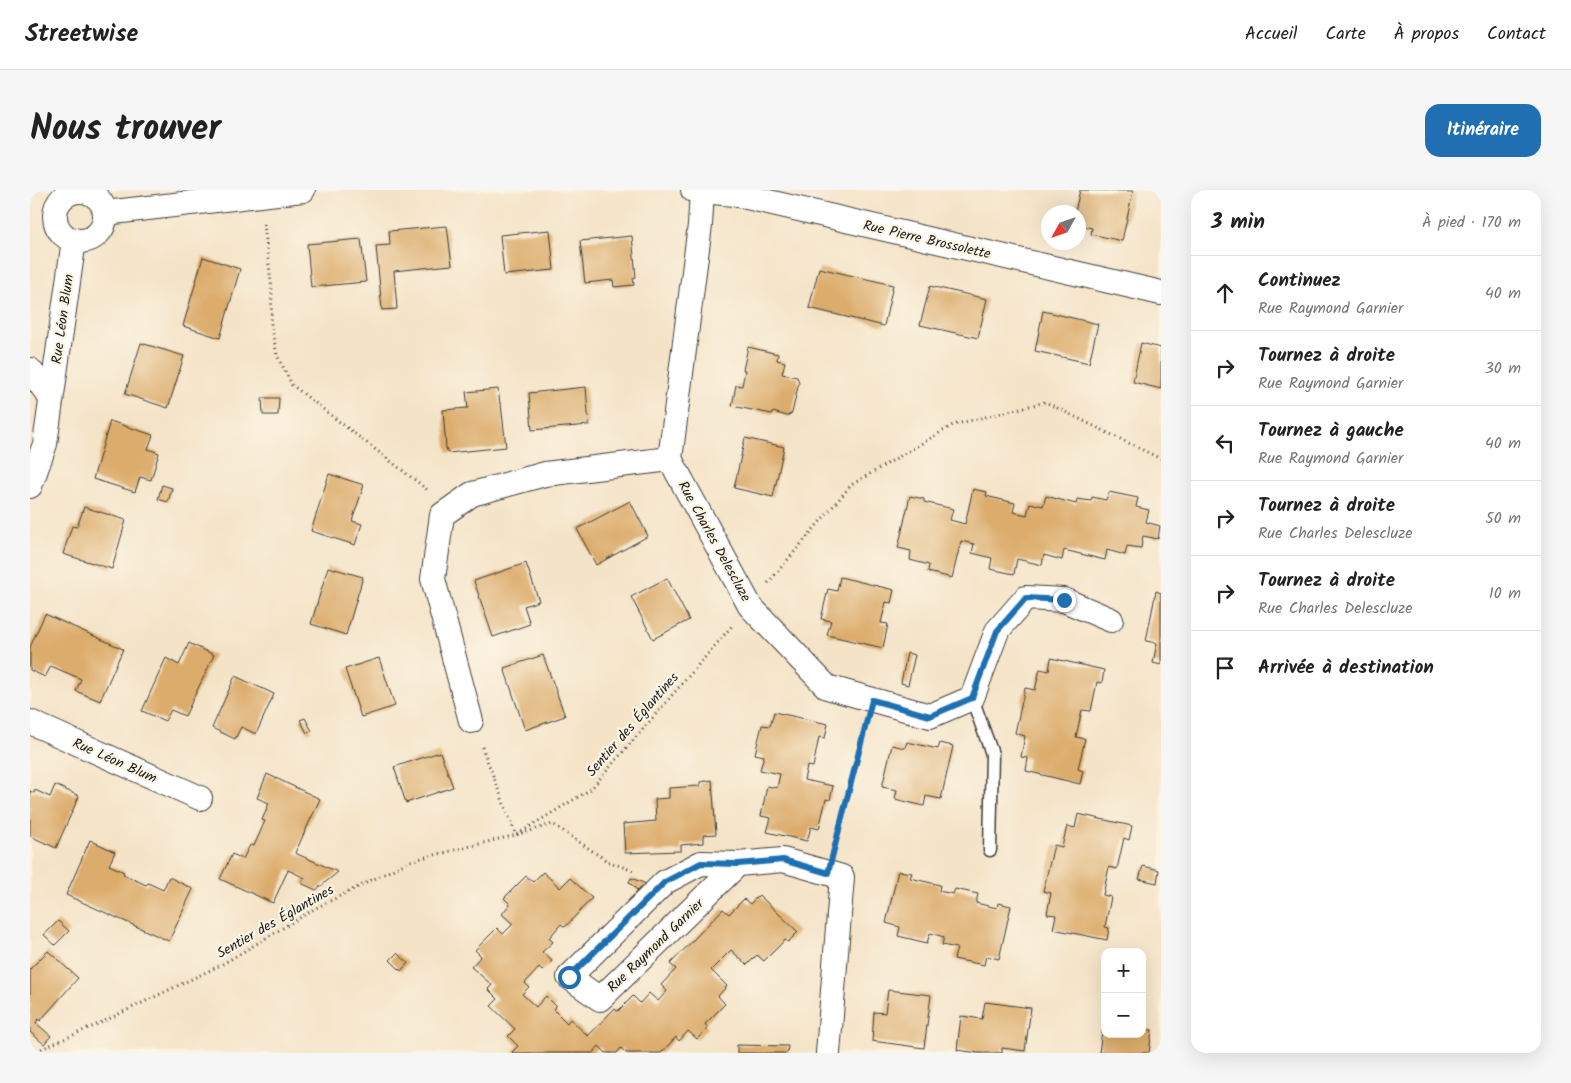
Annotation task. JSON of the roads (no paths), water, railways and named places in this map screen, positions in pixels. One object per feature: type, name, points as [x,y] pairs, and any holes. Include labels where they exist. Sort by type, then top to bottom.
[{"type":"street","points":[[105,213],[303,190]]},
{"type":"street","points":[[471,720],[433,579],[442,515],[472,494],[545,474],[670,459],[700,224],[698,190]]},
{"type":"street","name":"Rue Pierre Brossolette","points":[[698,190],[734,194],[1161,293]]},
{"type":"street","points":[[83,191],[91,193],[103,205],[105,213],[102,229],[97,235],[82,241],[67,237],[57,224],[57,208],[65,193],[83,191]]},
{"type":"street","name":"Rue Léon Blum","points":[[30,486],[45,444],[74,240]]},
{"type":"street","name":"Rue Léon Blum","points":[[30,370],[51,398]]},
{"type":"street","name":"Rue Charles Delescluze","points":[[670,459],[750,606],[827,687],[930,716],[972,698]]},
{"type":"street","points":[[972,698],[997,631],[1026,598],[1064,600],[1111,620]]},
{"type":"street","name":"Rue Léon Blum","points":[[30,722],[200,798]]},
{"type":"street","name":"Rue Raymond Garnier","points":[[738,864],[600,999],[569,977],[665,882],[701,863],[738,864],[783,860],[842,877],[828,1053]]},
{"type":"lane","points":[[972,698],[992,754],[990,850]]}]
